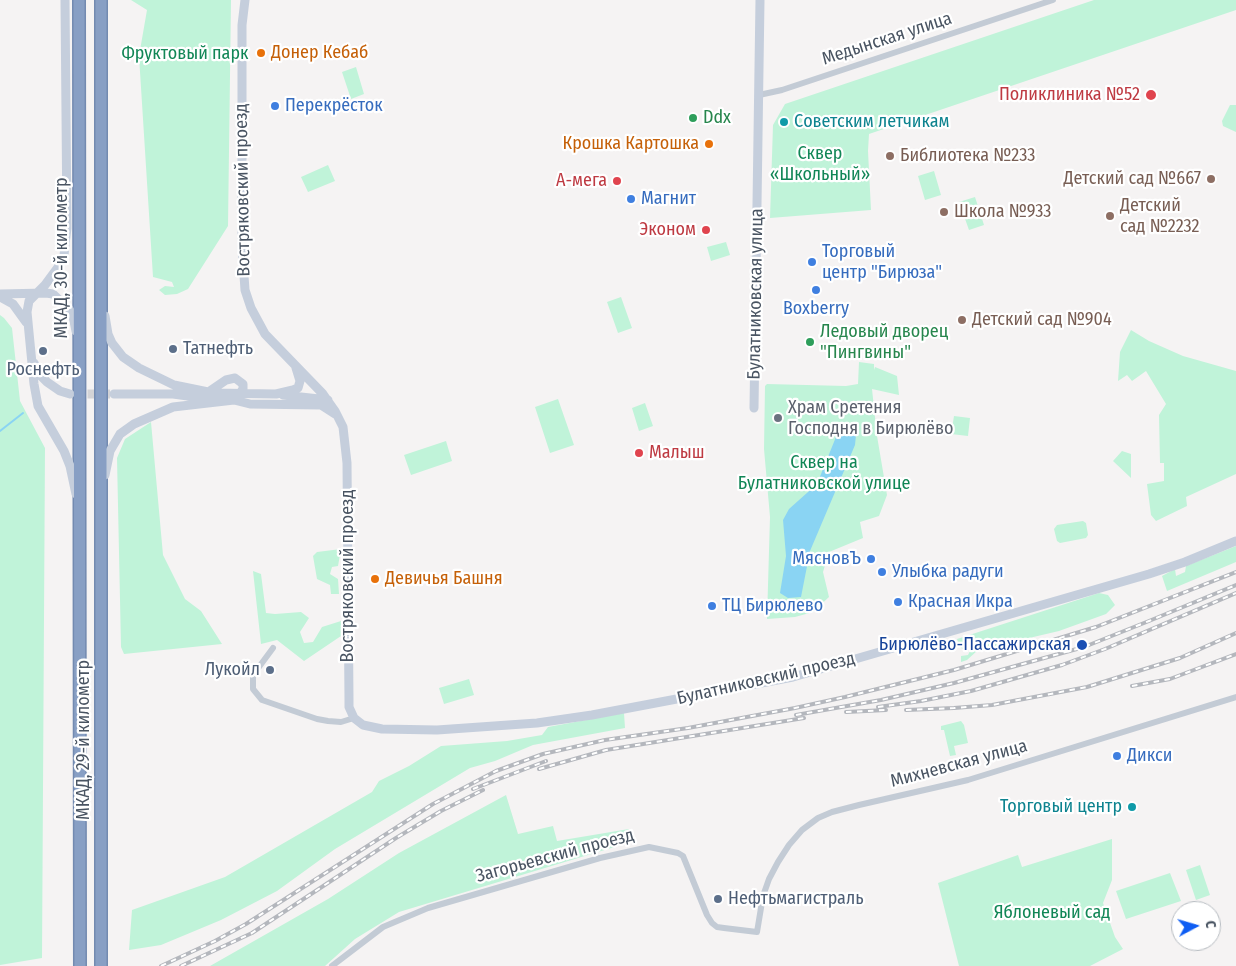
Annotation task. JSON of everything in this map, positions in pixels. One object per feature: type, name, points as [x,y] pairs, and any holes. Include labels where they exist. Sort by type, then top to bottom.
[{"type":"highway","name":"МКАД, 30-й километр","points":[[79,0],[80,516]]},
{"type":"highway","points":[[101,0],[101,515]]},
{"type":"highway","name":"МКАД, 29-й километр","points":[[101,515],[101,966]]},
{"type":"highway","name":"МКАД, 29-й километр","points":[[80,516],[80,966]]},
{"type":"street","points":[[65,0],[67,218],[64,256],[59,266],[29,301],[28,329],[38,406],[64,451],[70,466],[80,516]]},
{"type":"street","name":"Востряковский проезд","points":[[245,0],[242,25],[243,279],[248,299],[258,322],[274,344],[294,363],[338,416],[343,427],[347,448],[350,719]]},
{"type":"street","name":"Булатниковская улица","points":[[754,408],[760,0]]},
{"type":"street","name":"Медынская улица","points":[[759,95],[782,90],[1054,0]]},
{"type":"street","points":[[101,276],[108,334],[116,350],[130,363],[174,385],[238,397],[250,404],[321,405],[338,416]]},
{"type":"street","points":[[0,295],[46,293],[64,303],[73,316],[80,384]]},
{"type":"street","points":[[0,295],[13,304],[24,317],[28,329]]},
{"type":"street","points":[[30,351],[40,376],[54,388],[70,394]]},
{"type":"street","points":[[101,515],[107,463],[110,451],[120,434],[134,424],[173,407],[238,397],[276,394],[298,388],[300,381],[294,363]]},
{"type":"street","points":[[114,394],[201,394],[209,392],[226,380],[235,378],[243,384],[238,397]]},
{"type":"street","points":[[276,394],[323,398]]},
{"type":"street","points":[[182,395],[223,400]]},
{"type":"street","points":[[303,404],[323,398]]},
{"type":"street","name":"Булатниковский проезд","points":[[273,648],[253,675],[253,689],[262,700],[317,719],[334,722],[350,719],[368,726],[404,730],[437,730],[512,725],[592,715],[779,680],[890,650],[1149,574],[1185,562],[1236,541]]},
{"type":"street","name":"Михневская улица","points":[[757,932],[769,879],[778,862],[802,830],[818,818],[859,805],[968,780],[1236,697]]},
{"type":"street","name":"Загорьевский проезд","points":[[332,966],[383,927],[428,908],[600,858],[649,847],[678,852],[683,856],[706,915],[717,927],[757,932]]},
{"type":"green space","name":"Фруктовый парк","points":[[131,0],[231,0],[228,226],[188,289],[177,294],[165,295],[159,290],[165,286],[174,287],[172,282],[153,277],[139,56],[147,10]]},
{"type":"green space","name":"Сквер «Школьный»","points":[[1094,0],[1236,0],[1236,10],[869,134],[871,210],[770,218],[773,125],[785,104]]},
{"type":"green space","points":[[356,67],[364,94],[351,99],[342,72]]},
{"type":"green space","points":[[1230,105],[1236,105],[1236,132],[1223,126],[1222,121]]},
{"type":"green space","points":[[328,165],[335,181],[308,192],[301,177]]},
{"type":"green space","points":[[934,171],[941,195],[925,200],[918,176]]},
{"type":"green space","points":[[975,197],[984,225],[969,230],[959,202]]},
{"type":"green space","points":[[726,242],[730,255],[711,261],[707,247]]},
{"type":"green space","points":[[621,297],[632,328],[618,333],[607,302]]},
{"type":"green space","points":[[0,315],[12,328],[20,401],[45,448],[42,958],[0,965]]},
{"type":"green space","points":[[1131,330],[1149,341],[1183,356],[1236,371],[1236,474],[1186,497],[1187,506],[1156,521],[1151,515],[1147,484],[1164,481],[1164,463],[1160,463],[1159,415],[1166,404],[1146,371],[1132,381],[1127,375],[1118,381],[1120,352]]},
{"type":"green space","name":"Сквер на Булатниковской улице","points":[[859,362],[874,364],[874,370],[875,367],[897,376],[899,395],[872,389],[877,436],[887,495],[879,516],[860,522],[863,538],[829,552],[823,572],[829,597],[813,612],[795,617],[767,619],[770,517],[764,449],[765,386],[767,384],[846,386],[858,384]]},
{"type":"green space","points":[[558,399],[574,445],[550,453],[535,407]]},
{"type":"green space","points":[[645,403],[653,426],[639,431],[632,408]]},
{"type":"green space","points":[[954,416],[970,418],[968,436],[951,434]]},
{"type":"green space","points":[[151,422],[163,555],[185,599],[201,611],[222,644],[124,654],[121,647],[117,458],[125,439]]},
{"type":"green space","points":[[446,441],[452,461],[411,475],[404,455]]},
{"type":"green space","points":[[1122,451],[1131,454],[1131,478],[1113,461]]},
{"type":"green space","points":[[1083,521],[1086,523],[1088,535],[1086,538],[1060,543],[1057,541],[1054,529],[1057,525]]},
{"type":"green space","points":[[1236,546],[1236,562],[1167,591],[1162,576],[1175,569],[1176,576],[1185,572],[1186,566]]},
{"type":"green space","points":[[341,549],[338,566],[332,567],[330,574],[338,579],[339,594],[331,594],[330,585],[317,579],[313,556],[317,552]]},
{"type":"green space","points":[[253,571],[261,574],[266,613],[301,612],[309,618],[300,632],[304,643],[313,642],[322,627],[341,621],[341,636],[304,661],[277,640],[261,644]]},
{"type":"green space","points":[[1099,593],[1108,595],[1115,605],[1106,614],[1059,631],[978,650],[967,660],[961,662],[961,656],[968,655],[970,651],[960,647],[957,639]]},
{"type":"green space","points":[[469,679],[474,695],[444,704],[439,688]]},
{"type":"green space","points":[[624,713],[625,728],[533,745],[495,761],[470,768],[335,849],[277,891],[221,920],[161,945],[129,950],[132,910],[225,877],[372,792],[379,781],[409,766],[441,746],[507,741],[542,735],[548,727]]},
{"type":"green space","points":[[961,721],[964,725],[968,743],[954,746],[956,755],[950,756],[944,730],[941,730],[941,726]]},
{"type":"green space","points":[[506,795],[518,834],[553,826],[557,841],[629,829],[631,842],[399,912],[355,939],[325,966],[210,966],[328,899],[399,853]]},
{"type":"green space","name":"Яблоневый сад","points":[[1112,839],[1112,880],[1103,903],[1115,937],[1123,949],[1090,966],[959,966],[938,883],[1018,855],[1022,867]]},
{"type":"green space","points":[[1200,865],[1210,895],[1196,900],[1186,870]]},
{"type":"green space","points":[[1170,873],[1181,901],[1171,901],[1171,904],[1126,919],[1116,891]]},
{"type":"water","points":[[847,428],[853,430],[856,435],[855,445],[810,551],[801,597],[788,598],[780,593],[786,556],[783,520],[789,509],[817,484],[838,432]]},
{"type":"waterway","points":[[0,431],[23,413]]},
{"type":"tunnel","points":[[74,394],[114,394]]},
{"type":"railway","points":[[161,966],[215,941],[246,924],[433,804],[496,771],[543,754],[605,740],[688,728],[795,708],[954,670],[1096,627],[1236,572]]},
{"type":"railway","points":[[796,715],[881,700],[954,683],[1084,647],[1236,585]]},
{"type":"railway","points":[[878,707],[971,691],[1062,665],[1105,649],[1236,593]]},
{"type":"railway","points":[[906,710],[992,705],[1087,687],[1180,658],[1236,633]]},
{"type":"railway","points":[[1132,686],[1170,679],[1236,654]]},
{"type":"railway","points":[[846,712],[886,710]]},
{"type":"railway","points":[[539,769],[606,750],[804,718]]},
{"type":"railway","points":[[473,789],[546,761]]},
{"type":"railway","points":[[181,966],[252,933],[396,838],[441,811],[483,790]]},
{"type":"place","name":"Донер Кебаб","points":[[261,53]]},
{"type":"place","name":"Поликлиника №52","points":[[1151,95]]},
{"type":"place","name":"Перекрёсток","points":[[275,106]]},
{"type":"place","name":"Ddx","points":[[693,118]]},
{"type":"place","name":"Cоветским летчикам","points":[[784,122]]},
{"type":"place","name":"Крошка Картошка","points":[[709,144]]},
{"type":"place","name":"Библиотека №233","points":[[890,156]]},
{"type":"place","name":"Детский сад №667","points":[[1211,179]]},
{"type":"place","name":"А-мега","points":[[617,181]]},
{"type":"place","name":"Магнит","points":[[631,199]]},
{"type":"place","name":"Школа №933","points":[[944,212]]},
{"type":"place","name":"Детский сад №2232","points":[[1110,216]]},
{"type":"place","name":"Эконом","points":[[706,230]]},
{"type":"place","name":"Торговый центр \"Бирюза\"","points":[[812,262]]},
{"type":"place","name":"Boxberry","points":[[816,290]]},
{"type":"place","name":"Детский сад №904","points":[[962,320]]},
{"type":"place","name":"Ледовый дворец \"Пингвины\"","points":[[810,342]]},
{"type":"place","name":"Татнефть","points":[[173,349]]},
{"type":"place","name":"Роснефть","points":[[43,351]]},
{"type":"place","name":"Храм Сретения Господня в Бирюлёво","points":[[778,418]]},
{"type":"place","name":"Малыш","points":[[639,453]]},
{"type":"place","name":"МясновЪ","points":[[871,559]]},
{"type":"place","name":"Улыбка радуги","points":[[882,572]]},
{"type":"place","name":"Девичья Башня","points":[[375,579]]},
{"type":"place","name":"Красная Икра","points":[[898,602]]},
{"type":"place","name":"ТЦ Бирюлево","points":[[712,606]]},
{"type":"place","name":"Бирюлёво-Пассажирская","points":[[1082,645]]},
{"type":"place","name":"Лукойл","points":[[270,670]]},
{"type":"place","name":"Дикси","points":[[1117,756]]},
{"type":"place","name":"Торговый центр","points":[[1132,807]]},
{"type":"place","name":"Нефтьмагистраль","points":[[718,899]]}]
